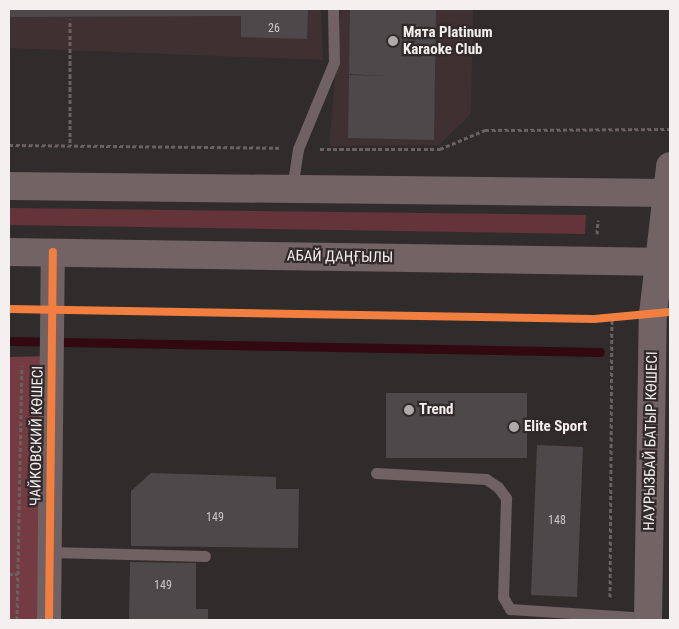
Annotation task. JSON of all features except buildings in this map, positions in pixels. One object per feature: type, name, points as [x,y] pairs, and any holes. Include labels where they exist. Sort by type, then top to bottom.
[{"type":"main road","points":[[664,262],[670,166]]},
{"type":"main road","points":[[9,186],[667,193]]},
{"type":"main road","name":"АБАЙ ДАҢҒЫЛЫ","points":[[9,252],[664,262]]},
{"type":"main road","name":"НАУРЫЗБАЙ БАТЫР КӨШЕСІ","points":[[648,619],[653,314],[664,262]]},
{"type":"street","name":"ЧАЙКОВСКИЙ КӨШЕСІ","points":[[49,620],[53,252]]},
{"type":"lane","points":[[292,190],[298,149],[334,62],[334,9]]},
{"type":"lane","points":[[376,473],[486,480],[498,487],[506,498],[503,596],[510,608],[648,619]]},
{"type":"lane","points":[[50,552],[205,556]]},
{"type":"path","points":[[70,18],[70,143]]},
{"type":"path","points":[[9,145],[70,143],[298,149],[440,149],[485,130],[670,129]]},
{"type":"path","points":[[598,216],[598,234]]},
{"type":"path","points":[[603,318],[653,314]]},
{"type":"path","points":[[610,601],[612,318]]},
{"type":"path","points":[[17,620],[22,366]]},
{"type":"shaded area","points":[[9,9],[321,9],[323,60],[9,48]]},
{"type":"shaded area","points":[[341,9],[473,9],[471,114],[439,145],[329,146]]},
{"type":"shaded area","points":[[9,208],[586,215],[585,234],[9,225]]},
{"type":"shaded area","points":[[52,356],[49,620],[9,620],[9,357]]},
{"type":"waterway","points":[[9,341],[600,352]]},
{"type":"cycle path","points":[[49,620],[53,252]]},
{"type":"cycle path","points":[[9,309],[594,319],[670,312]]},
{"type":"place","name":"Мята Platinum Karaoke Club","points":[[393,41]]},
{"type":"place","name":"Trend","points":[[409,410]]},
{"type":"place","name":"Elite Sport","points":[[514,427]]}]
